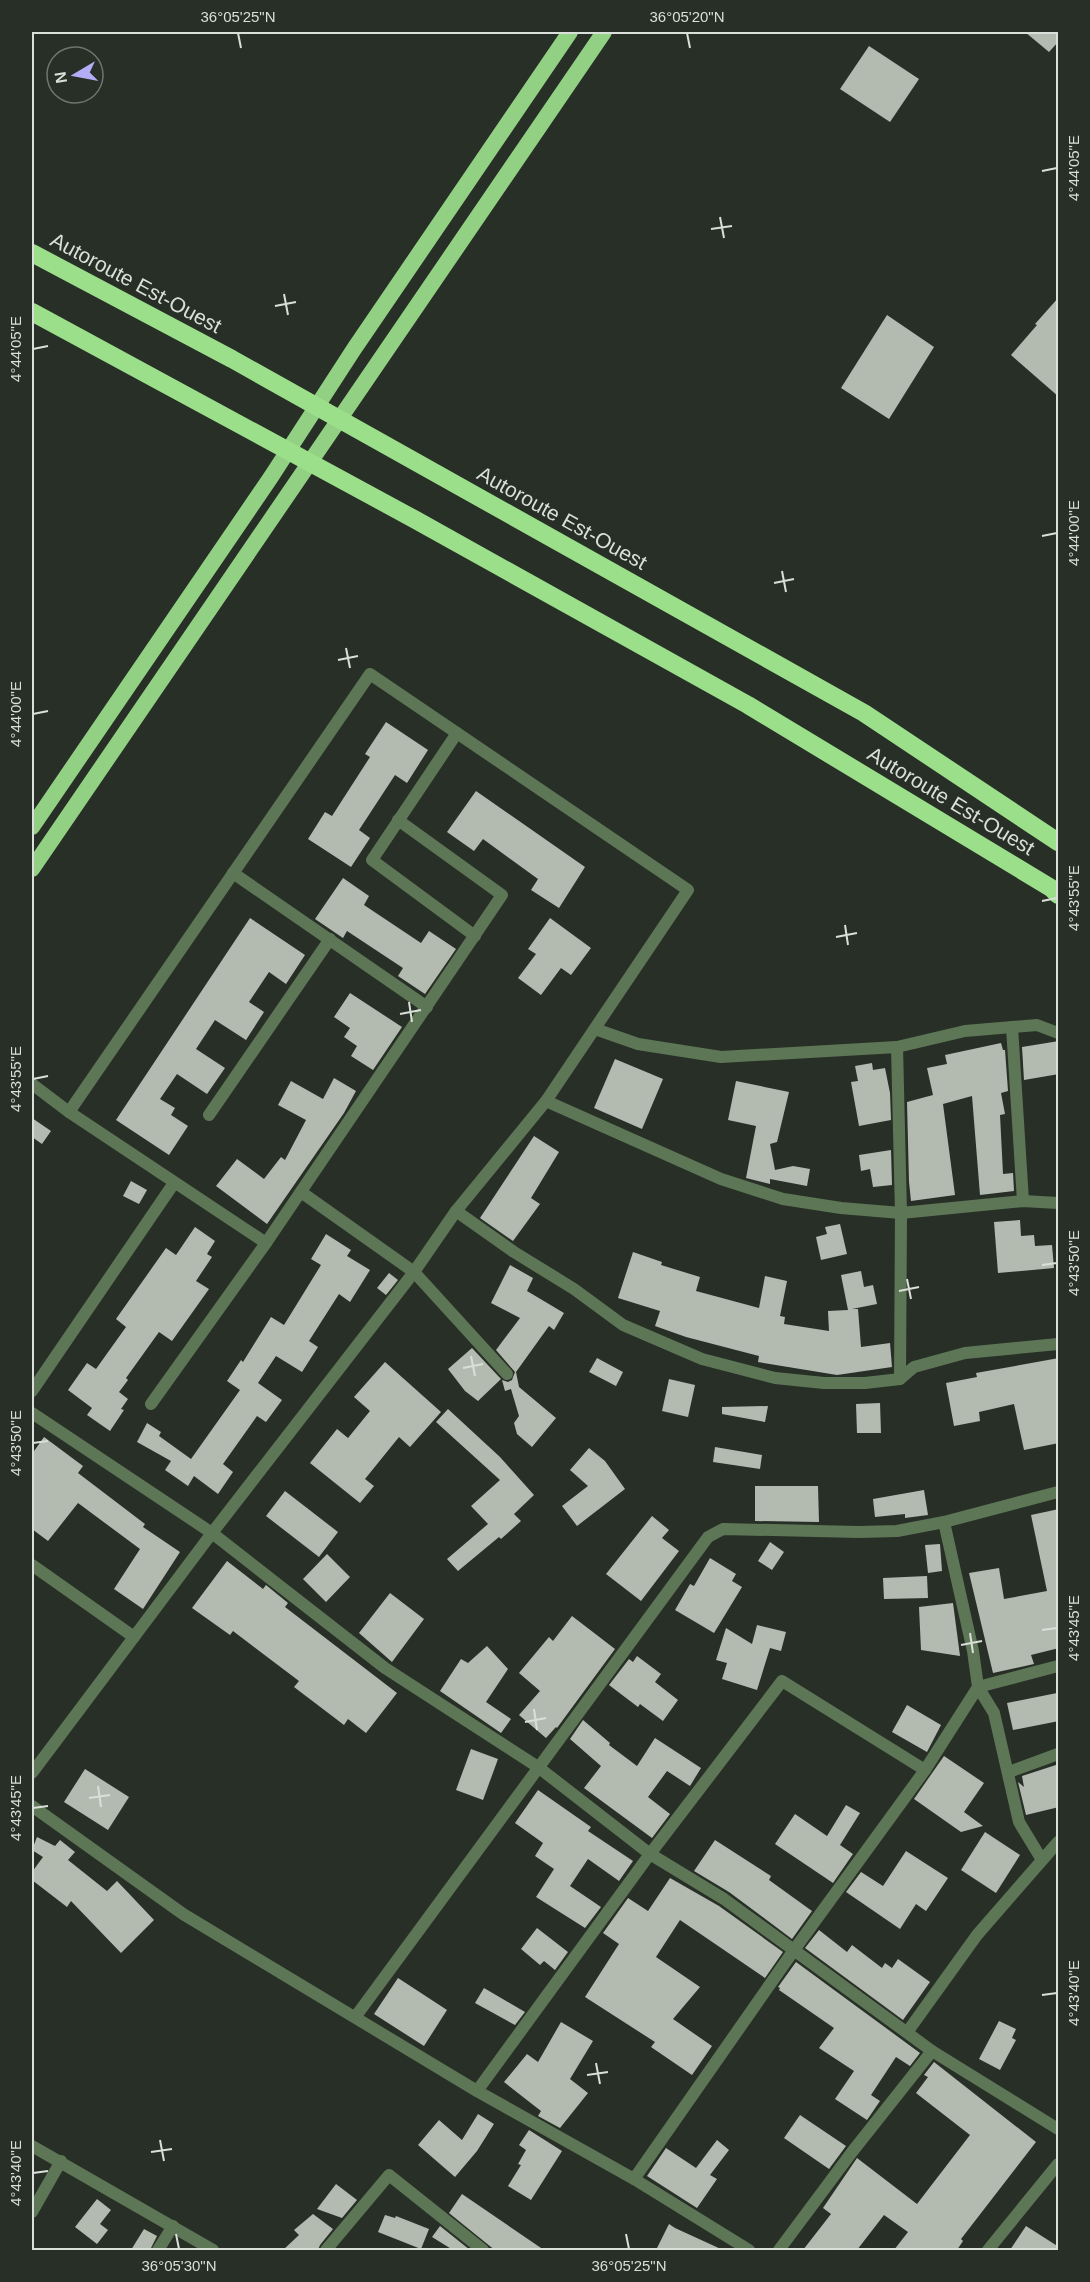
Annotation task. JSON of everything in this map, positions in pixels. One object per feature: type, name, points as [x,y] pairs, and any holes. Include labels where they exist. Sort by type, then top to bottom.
[{"type":"highway","points":[[32,827],[570,32]]},
{"type":"highway","points":[[32,869],[374,365],[604,32]]},
{"type":"highway","name":"Autoroute Est-Ouest","points":[[32,253],[242,365],[864,713],[1059,842]]},
{"type":"highway","name":"Autoroute Est-Ouest","points":[[32,312],[465,547],[748,705],[1059,895]]},
{"type":"street","points":[[32,1773],[212,1533],[414,1272],[456,1211],[546,1101],[688,890],[370,674],[69,1112]]},
{"type":"street","points":[[457,733],[372,860],[476,936]]},
{"type":"street","points":[[151,1404],[302,1192],[502,895],[398,820]]},
{"type":"street","points":[[233,873],[427,1007]]},
{"type":"street","points":[[209,1115],[330,939]]},
{"type":"street","points":[[595,1029],[638,1044],[721,1057],[897,1047],[965,1031],[1037,1024],[1059,1034]]},
{"type":"street","points":[[1012,1027],[1023,1201]]},
{"type":"street","points":[[897,1047],[901,1213],[900,1379]]},
{"type":"street","points":[[32,1084],[69,1112],[266,1244]]},
{"type":"street","points":[[546,1101],[721,1179],[772,1196],[841,1208],[901,1213],[1023,1201],[1059,1203]]},
{"type":"street","points":[[32,1391],[174,1183]]},
{"type":"street","points":[[302,1192],[414,1272],[507,1374]]},
{"type":"street","points":[[456,1211],[514,1252],[574,1289],[623,1325],[702,1359],[775,1378],[824,1383],[865,1383],[900,1379],[914,1367],[965,1353],[1059,1344]]},
{"type":"street","points":[[32,1413],[212,1533],[385,1668],[538,1767],[650,1854],[724,1899],[908,2031],[932,2051],[1059,2129]]},
{"type":"street","points":[[356,2016],[708,1537],[723,1529],[859,1532],[897,1530],[944,1522],[1059,1491]]},
{"type":"street","points":[[944,1522],[973,1651],[978,1687],[994,1713],[1019,1822],[1042,1860]]},
{"type":"street","points":[[32,1565],[134,1637]]},
{"type":"street","points":[[634,2179],[794,1950],[925,1770],[978,1687],[1059,1666]]},
{"type":"street","points":[[477,2091],[650,1854],[782,1681],[925,1770]]},
{"type":"street","points":[[1009,1772],[1059,1754]]},
{"type":"street","points":[[32,1806],[183,1914],[356,2016],[477,2091],[634,2179],[749,2250]]},
{"type":"street","points":[[908,2031],[976,1935],[1059,1842]]},
{"type":"street","points":[[779,2250],[852,2152],[932,2051]]},
{"type":"street","points":[[32,2146],[213,2250]]},
{"type":"street","points":[[32,2212],[61,2161]]},
{"type":"street","points":[[988,2250],[1059,2164]]},
{"type":"street","points":[[326,2250],[389,2175],[483,2250]]},
{"type":"street","points":[[158,2250],[173,2226]]},
{"type":"building","points":[[1025,32],[1059,32],[1059,41],[1049,52]]},
{"type":"building","points":[[869,46],[919,79],[890,122],[840,89]]},
{"type":"building","points":[[1059,297],[1059,397],[1011,355]]},
{"type":"building","points":[[887,315],[934,347],[889,419],[841,388]]},
{"type":"building","points":[[386,722],[428,750],[407,783],[395,775],[359,830],[370,838],[351,867],[308,839],[325,812],[332,816],[370,757],[365,754]]},
{"type":"building","points":[[476,791],[585,867],[559,908],[531,890],[538,879],[483,839],[474,851],[447,832]]},
{"type":"building","points":[[343,878],[369,896],[364,905],[421,943],[429,931],[456,949],[425,994],[398,976],[403,968],[347,931],[343,938],[315,919]]},
{"type":"building","points":[[250,918],[305,955],[286,984],[269,972],[249,1002],[264,1012],[246,1040],[215,1020],[196,1049],[225,1068],[207,1094],[177,1074],[160,1099],[175,1108],[171,1115],[188,1126],[169,1155],[116,1120]]},
{"type":"building","points":[[550,918],[591,948],[571,975],[561,968],[541,995],[518,978],[536,954],[528,949]]},
{"type":"building","points":[[350,993],[402,1027],[373,1070],[351,1056],[357,1046],[344,1037],[350,1028],[334,1017]]},
{"type":"building","points":[[1059,1041],[1059,1074],[1024,1080],[1022,1047]]},
{"type":"building","points":[[1001,1043],[1005,1050],[1008,1091],[1001,1093],[1005,1114],[1000,1115],[1003,1174],[1013,1173],[1014,1191],[980,1195],[972,1096],[943,1104],[955,1195],[911,1201],[907,1102],[933,1095],[927,1068],[947,1064],[945,1055]]},
{"type":"building","points":[[615,1059],[663,1079],[642,1129],[594,1108]]},
{"type":"building","points":[[872,1063],[873,1070],[885,1068],[890,1093],[891,1120],[859,1126],[851,1082],[858,1081],[855,1066]]},
{"type":"building","points":[[334,1078],[356,1091],[344,1113],[267,1224],[216,1186],[237,1159],[264,1179],[281,1157],[285,1160],[306,1120],[278,1105],[291,1081],[323,1099]]},
{"type":"building","points":[[736,1081],[789,1092],[777,1142],[770,1144],[775,1170],[793,1166],[810,1169],[807,1186],[770,1179],[770,1184],[746,1178],[756,1126],[728,1120]]},
{"type":"building","points":[[32,1118],[51,1131],[42,1144],[32,1137]]},
{"type":"building","points":[[534,1136],[559,1152],[531,1198],[540,1204],[513,1241],[480,1218]]},
{"type":"building","points":[[891,1150],[892,1185],[873,1187],[870,1169],[861,1171],[859,1155]]},
{"type":"building","points":[[131,1181],[147,1190],[139,1204],[123,1196]]},
{"type":"building","points":[[1020,1220],[1021,1236],[1034,1235],[1035,1246],[1052,1245],[1054,1268],[998,1273],[994,1222]]},
{"type":"building","points":[[840,1224],[847,1254],[821,1260],[816,1237],[827,1234],[825,1227]]},
{"type":"building","points":[[195,1227],[215,1241],[207,1254],[212,1257],[196,1281],[209,1289],[172,1341],[159,1332],[126,1378],[128,1380],[119,1392],[128,1399],[121,1409],[124,1410],[110,1431],[87,1415],[92,1408],[68,1390],[87,1363],[96,1369],[126,1327],[116,1319],[166,1248],[176,1255]]},
{"type":"building","points":[[326,1234],[351,1250],[347,1256],[370,1270],[350,1302],[339,1294],[309,1341],[318,1347],[302,1372],[276,1356],[258,1383],[282,1400],[266,1422],[257,1416],[223,1464],[233,1472],[218,1494],[194,1476],[188,1486],[165,1470],[171,1461],[137,1442],[147,1423],[161,1432],[159,1436],[191,1459],[240,1390],[227,1381],[241,1360],[243,1362],[271,1317],[284,1325],[321,1265],[311,1259]]},
{"type":"building","points":[[633,1252],[662,1262],[661,1265],[700,1277],[696,1291],[759,1308],[765,1276],[787,1281],[780,1316],[785,1317],[784,1324],[829,1331],[828,1311],[848,1310],[841,1275],[861,1271],[864,1287],[873,1285],[877,1304],[852,1309],[858,1309],[861,1347],[890,1343],[892,1367],[837,1375],[758,1362],[759,1356],[686,1337],[655,1326],[660,1311],[618,1298]]},
{"type":"building","points":[[510,1265],[533,1278],[527,1291],[564,1313],[554,1330],[549,1326],[516,1372],[519,1387],[556,1418],[532,1447],[517,1434],[514,1423],[519,1416],[511,1389],[505,1391],[502,1380],[508,1382],[512,1380],[515,1372],[496,1350],[520,1318],[491,1303]]},
{"type":"building","points":[[389,1273],[398,1280],[386,1295],[377,1288]]},
{"type":"building","points":[[472,1348],[501,1379],[478,1401],[465,1391],[448,1369]]},
{"type":"building","points":[[597,1358],[623,1372],[616,1386],[589,1372]]},
{"type":"building","points":[[1059,1358],[1059,1443],[1024,1450],[1014,1404],[979,1412],[980,1421],[954,1426],[946,1383],[977,1377],[976,1373]]},
{"type":"building","points":[[385,1362],[441,1412],[410,1447],[399,1437],[365,1479],[374,1486],[360,1503],[310,1463],[337,1429],[348,1438],[370,1411],[354,1397]]},
{"type":"building","points":[[669,1379],[695,1385],[688,1417],[662,1411]]},
{"type":"building","points":[[880,1403],[881,1433],[857,1433],[856,1404]]},
{"type":"building","points":[[768,1406],[765,1422],[722,1414],[722,1407]]},
{"type":"building","points":[[448,1409],[500,1457],[534,1495],[514,1514],[521,1521],[458,1571],[447,1559],[488,1524],[471,1506],[500,1480],[436,1422]]},
{"type":"building","points":[[44,1437],[83,1466],[78,1473],[145,1524],[143,1527],[180,1552],[143,1609],[114,1589],[140,1549],[78,1503],[48,1541],[32,1529],[32,1454]]},
{"type":"building","points":[[715,1447],[762,1455],[760,1469],[713,1462]]},
{"type":"building","points":[[589,1448],[605,1461],[625,1489],[577,1526],[562,1506],[588,1486],[570,1470]]},
{"type":"building","points":[[755,1486],[818,1486],[819,1522],[755,1521]]},
{"type":"building","points":[[924,1490],[928,1515],[905,1518],[905,1514],[875,1517],[873,1499]]},
{"type":"building","points":[[285,1491],[338,1532],[319,1557],[266,1516]]},
{"type":"building","points":[[1059,1509],[1059,1648],[1031,1655],[1034,1664],[993,1673],[969,1573],[999,1568],[1004,1599],[1047,1591],[1031,1515]]},
{"type":"building","points":[[652,1516],[669,1530],[662,1538],[679,1551],[641,1601],[606,1574]]},
{"type":"building","points":[[770,1542],[784,1552],[772,1570],[758,1561]]},
{"type":"building","points":[[940,1544],[942,1571],[928,1573],[925,1545]]},
{"type":"building","points":[[327,1554],[350,1577],[326,1602],[303,1579]]},
{"type":"building","points":[[710,1558],[736,1574],[732,1581],[742,1587],[714,1633],[675,1610],[690,1584],[694,1586]]},
{"type":"building","points":[[227,1561],[263,1589],[266,1585],[288,1603],[285,1607],[397,1693],[366,1733],[348,1719],[344,1725],[294,1687],[299,1681],[233,1631],[230,1635],[192,1608]]},
{"type":"building","points":[[927,1576],[928,1598],[884,1599],[883,1578]]},
{"type":"building","points":[[390,1593],[424,1619],[392,1662],[359,1633]]},
{"type":"building","points":[[953,1603],[960,1656],[921,1650],[919,1607]]},
{"type":"building","points":[[572,1616],[615,1649],[557,1728],[546,1738],[519,1715],[540,1691],[519,1673],[549,1637],[553,1641]]},
{"type":"building","points":[[757,1625],[786,1632],[781,1651],[770,1648],[757,1690],[722,1679],[727,1663],[716,1660],[726,1628],[752,1644]]},
{"type":"building","points":[[487,1646],[508,1669],[486,1702],[511,1719],[501,1733],[440,1691],[461,1659],[468,1663]]},
{"type":"building","points":[[637,1656],[661,1674],[655,1682],[678,1700],[663,1721],[640,1704],[638,1707],[609,1685],[629,1659],[633,1662]]},
{"type":"building","points":[[1057,1693],[1059,1721],[1013,1730],[1007,1703]]},
{"type":"building","points":[[907,1705],[941,1725],[927,1752],[892,1732]]},
{"type":"building","points":[[583,1720],[610,1743],[609,1745],[637,1766],[655,1738],[701,1768],[690,1786],[667,1771],[648,1797],[670,1814],[652,1838],[584,1788],[601,1766],[570,1739]]},
{"type":"building","points":[[471,1749],[498,1759],[483,1800],[456,1790]]},
{"type":"building","points":[[944,1756],[984,1783],[964,1812],[983,1826],[961,1832],[914,1799]]},
{"type":"building","points":[[1059,1764],[1059,1807],[1026,1815],[1018,1782],[1024,1787],[1022,1776]]},
{"type":"building","points":[[85,1769],[129,1797],[108,1830],[64,1802]]},
{"type":"building","points":[[538,1790],[591,1827],[588,1831],[633,1861],[619,1881],[588,1859],[570,1886],[601,1907],[585,1928],[536,1897],[554,1869],[535,1856],[543,1843],[515,1823]]},
{"type":"building","points":[[846,1805],[860,1813],[840,1845],[853,1854],[833,1883],[775,1844],[795,1814],[827,1836]]},
{"type":"building","points":[[985,1832],[1020,1855],[996,1893],[961,1870]]},
{"type":"building","points":[[37,1837],[55,1846],[60,1840],[75,1852],[68,1860],[107,1891],[117,1881],[154,1920],[121,1953],[71,1901],[67,1907],[32,1880],[32,1872],[43,1857],[32,1850]]},
{"type":"building","points":[[715,1840],[771,1876],[769,1880],[812,1911],[792,1939],[729,1892],[694,1871]]},
{"type":"building","points":[[906,1851],[948,1878],[926,1911],[916,1904],[900,1929],[846,1892],[861,1872],[883,1886]]},
{"type":"building","points":[[670,1878],[719,1906],[783,1952],[765,1978],[680,1920],[656,1957],[700,1987],[673,2019],[712,2046],[692,2075],[651,2047],[655,2042],[585,1997],[619,1944],[603,1933],[628,1898],[648,1911]]},
{"type":"building","points":[[537,1928],[568,1952],[555,1970],[544,1961],[540,1965],[521,1949]]},
{"type":"building","points":[[819,1930],[847,1952],[852,1945],[882,1968],[885,1963],[892,1968],[898,1959],[930,1982],[903,2020],[805,1948]]},
{"type":"building","points":[[796,1962],[920,2053],[910,2066],[896,2057],[871,2095],[880,2101],[867,2120],[835,2099],[854,2071],[819,2048],[834,2028],[779,1990],[778,1987]]},
{"type":"building","points":[[398,1978],[447,2010],[424,2046],[374,2014]]},
{"type":"building","points":[[484,1988],[525,2012],[515,2025],[475,2003]]},
{"type":"building","points":[[999,2021],[1016,2029],[1012,2038],[1016,2040],[1000,2070],[979,2059]]},
{"type":"building","points":[[561,2022],[593,2041],[570,2079],[588,2093],[560,2128],[538,2116],[541,2111],[504,2082],[527,2054],[538,2062]]},
{"type":"building","points":[[934,2062],[1036,2142],[961,2239],[963,2241],[957,2250],[894,2250],[908,2232],[884,2215],[857,2250],[803,2250],[831,2214],[823,2208],[857,2158],[917,2204],[970,2135],[916,2093],[928,2077],[924,2075]]},
{"type":"building","points":[[478,2114],[494,2124],[477,2151],[455,2177],[418,2145],[439,2120],[462,2140]]},
{"type":"building","points":[[800,2115],[846,2146],[829,2169],[784,2138]]},
{"type":"building","points":[[529,2130],[562,2151],[531,2200],[508,2186],[521,2165],[518,2164],[526,2150],[519,2145]]},
{"type":"building","points":[[717,2140],[729,2150],[710,2175],[717,2179],[697,2208],[647,2176],[666,2148],[696,2168]]},
{"type":"building","points":[[336,2184],[357,2200],[342,2218],[317,2209]]},
{"type":"building","points":[[462,2194],[544,2250],[495,2250],[449,2213]]},
{"type":"building","points":[[97,2199],[111,2210],[100,2224],[108,2230],[97,2244],[75,2227]]},
{"type":"building","points":[[313,2214],[333,2229],[318,2250],[283,2250],[299,2235],[294,2230]]},
{"type":"building","points":[[385,2215],[395,2218],[396,2216],[429,2229],[421,2249],[378,2232]]},
{"type":"building","points":[[669,2224],[675,2228],[723,2250],[656,2250]]},
{"type":"building","points":[[440,2226],[470,2250],[453,2250],[432,2237]]},
{"type":"building","points":[[1026,2226],[1059,2247],[1059,2250],[1010,2250]]},
{"type":"building","points":[[144,2229],[157,2236],[150,2250],[131,2250]]}]
